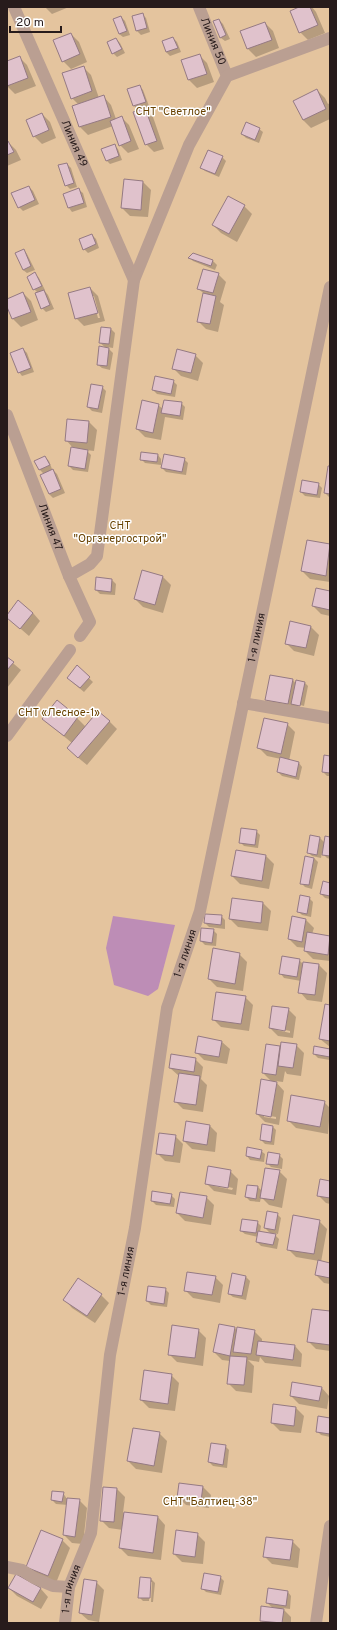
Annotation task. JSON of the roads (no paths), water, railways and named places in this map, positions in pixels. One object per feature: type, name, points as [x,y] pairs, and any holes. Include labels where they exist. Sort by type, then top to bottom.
[{"type":"street","name":"Линия 49","points":[[14,7],[134,280]]},
{"type":"street","name":"Линия 50","points":[[199,7],[227,76]]},
{"type":"street","points":[[69,576],[90,564],[97,556],[134,280],[189,145],[227,76],[330,38]]},
{"type":"street","name":"1-я линия","points":[[65,1623],[69,1587],[91,1533],[110,1355],[134,1228],[166,1008],[200,911],[330,287]]},
{"type":"street","name":"Линия 47","points":[[7,414],[69,576],[90,622],[80,636]]},
{"type":"street","points":[[7,736],[70,650]]},
{"type":"street","points":[[243,703],[330,718]]},
{"type":"street","points":[[316,1623],[330,1526]]},
{"type":"street","points":[[7,1566],[22,1570],[34,1578],[53,1586],[69,1587]]},
{"type":"park label","name":"СНТ \"Светлое\"","points":[[173,112]]},
{"type":"park label","name":"СНТ \"Оргэнергострой\"","points":[[120,532]]},
{"type":"park label","name":"СНТ «Лесное-1»","points":[[59,713]]},
{"type":"park label","name":"СНТ \"Балтиец-38\"","points":[[210,1502]]}]
